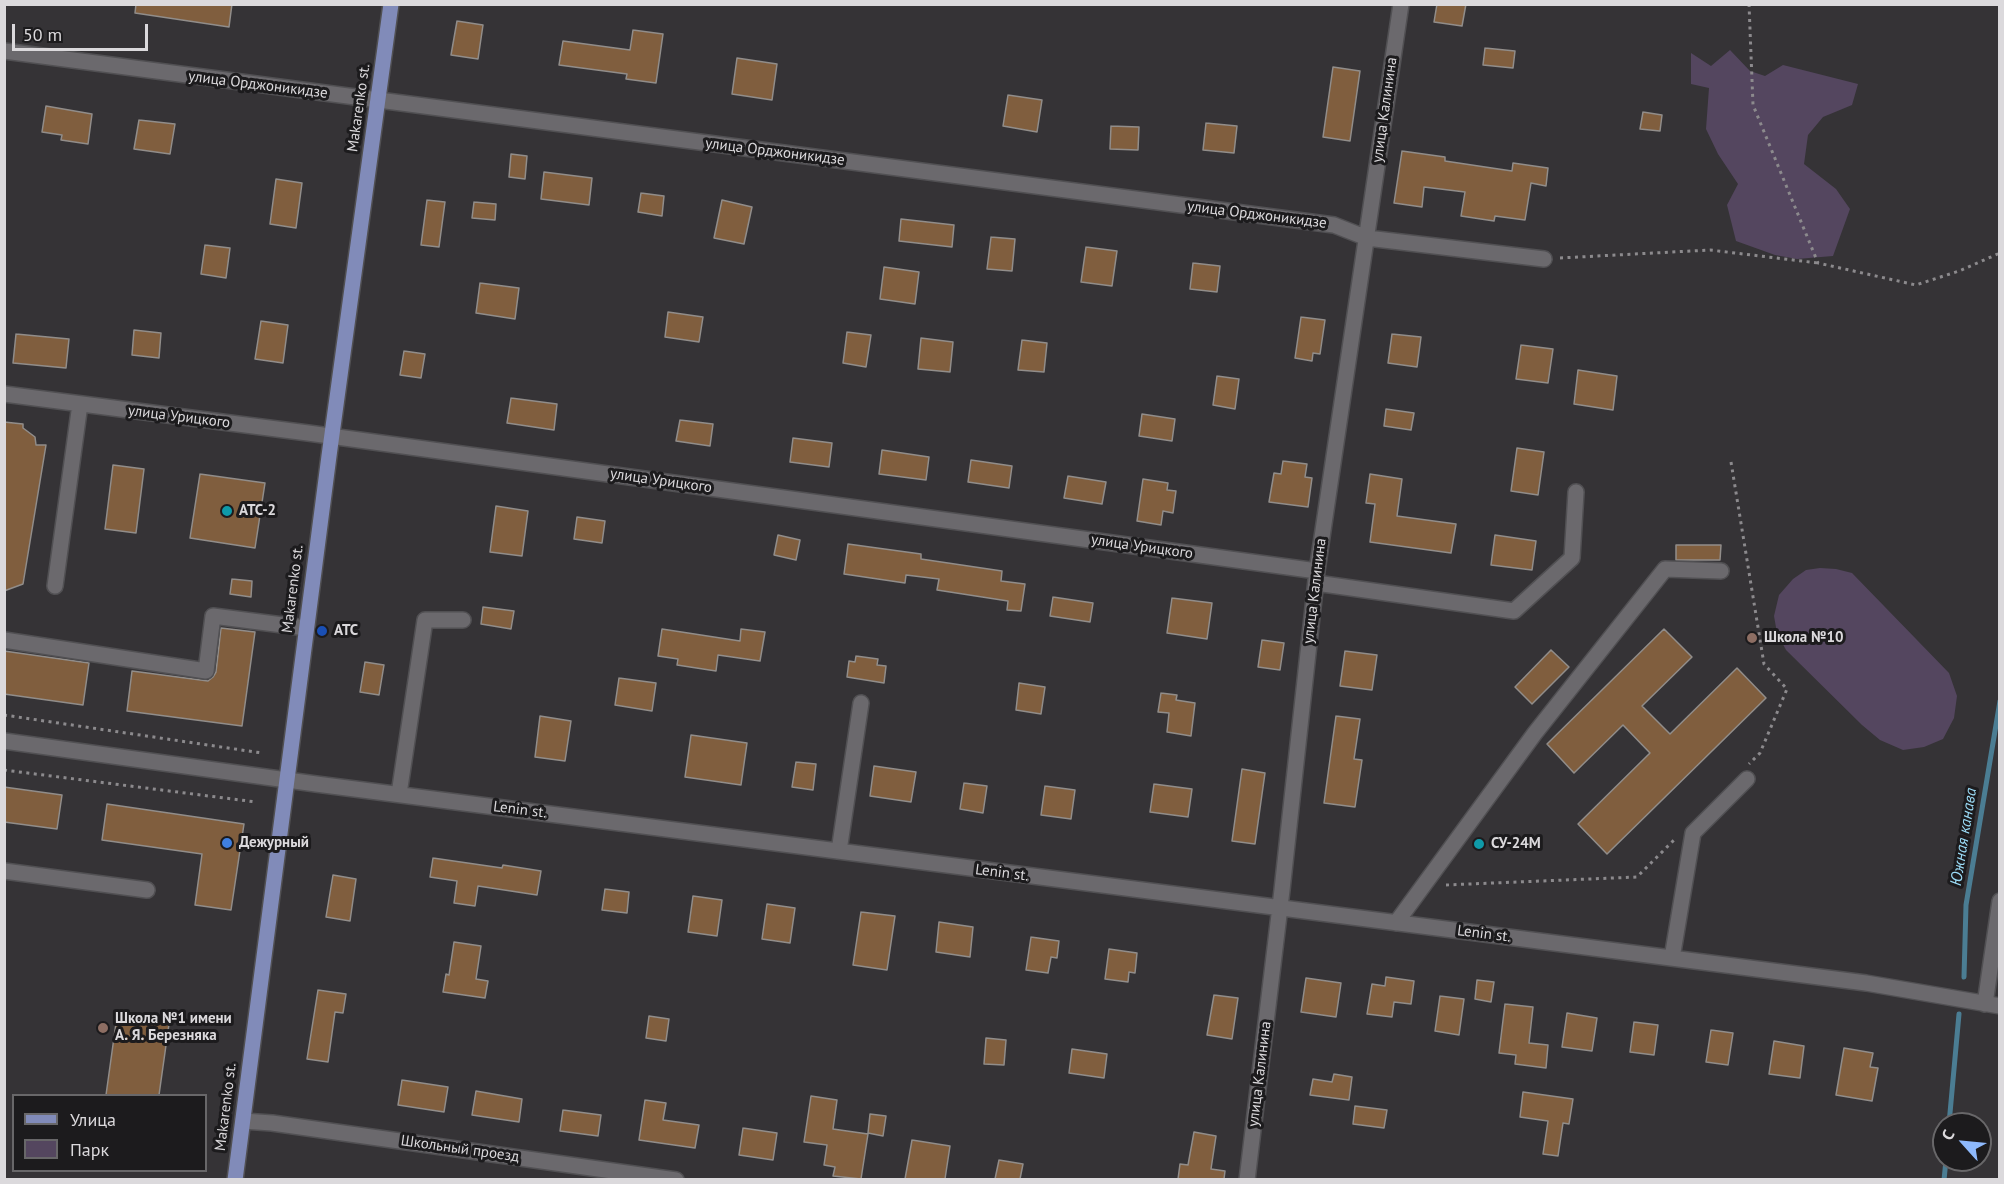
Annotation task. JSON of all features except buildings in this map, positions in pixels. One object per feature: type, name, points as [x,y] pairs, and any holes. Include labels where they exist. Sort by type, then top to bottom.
[{"type":"main road","name":"Makarenko st.","points":[[235,1179],[306,628],[391,4]]},
{"type":"street","name":"улица Калинина","points":[[1247,1179],[1280,908],[1316,577],[1401,4]]},
{"type":"street","name":"улица Орджоникидзе","points":[[4,51],[1334,225],[1367,238],[1544,259]]},
{"type":"street","name":"улица Урицкого","points":[[4,394],[332,436],[1316,577],[1514,611],[1572,558],[1576,492]]},
{"type":"street","points":[[55,586],[80,404]]},
{"type":"street","points":[[1396,923],[1535,733],[1665,569],[1721,571]]},
{"type":"street","points":[[4,640],[206,671],[213,616],[306,628]]},
{"type":"street","points":[[399,794],[425,620],[463,620]]},
{"type":"street","points":[[839,851],[861,704]]},
{"type":"street","name":"Lenin st.","points":[[4,741],[287,780],[1866,983],[1992,1005]]},
{"type":"street","points":[[1672,958],[1693,832],[1748,779]]},
{"type":"street","points":[[4,871],[147,890]]},
{"type":"street","points":[[1992,1005],[2000,901]]},
{"type":"street","name":"Школьный проезд","points":[[243,1121],[272,1123],[676,1179]]},
{"type":"path","points":[[1749,4],[1753,105],[1818,263]]},
{"type":"path","points":[[1544,259],[1710,250],[1818,263],[1916,285],[1959,271],[2000,253]]},
{"type":"path","points":[[1731,462],[1764,664],[1787,689]]},
{"type":"path","points":[[4,715],[262,753]]},
{"type":"path","points":[[4,770],[256,802]]},
{"type":"path","points":[[1423,886],[1637,877]]},
{"type":"green space","points":[[1730,50],[1750,71],[1765,76],[1783,65],[1858,84],[1852,105],[1823,117],[1808,135],[1804,164],[1836,189],[1850,209],[1833,256],[1797,259],[1775,255],[1736,241],[1727,205],[1738,184],[1718,154],[1706,129],[1709,88],[1691,84],[1691,53],[1711,66]]},
{"type":"green space","points":[[1820,568],[1852,573],[1949,673],[1957,696],[1954,718],[1943,739],[1924,747],[1903,750],[1880,740],[1786,650],[1777,633],[1774,616],[1779,595],[1793,579],[1806,570]]},
{"type":"waterway","name":"Южная канава","points":[[1964,977],[1966,905],[2000,701]]},
{"type":"waterway","name":"Южная канава","points":[[1950,1112],[1959,1014]]},
{"type":"waterway","name":"Южная канава","points":[[1944,1180],[1945,1172]]},
{"type":"place","name":"АТС-2","points":[[227,511]]},
{"type":"place","name":"АТС","points":[[322,631]]},
{"type":"place","name":"Школа №10","points":[[1752,638]]},
{"type":"place","name":"Дежурный","points":[[227,843]]},
{"type":"place","name":"СУ-24М","points":[[1479,844]]},
{"type":"place","name":"Школа №1 имени А. Я. Березняка","points":[[103,1028]]}]
